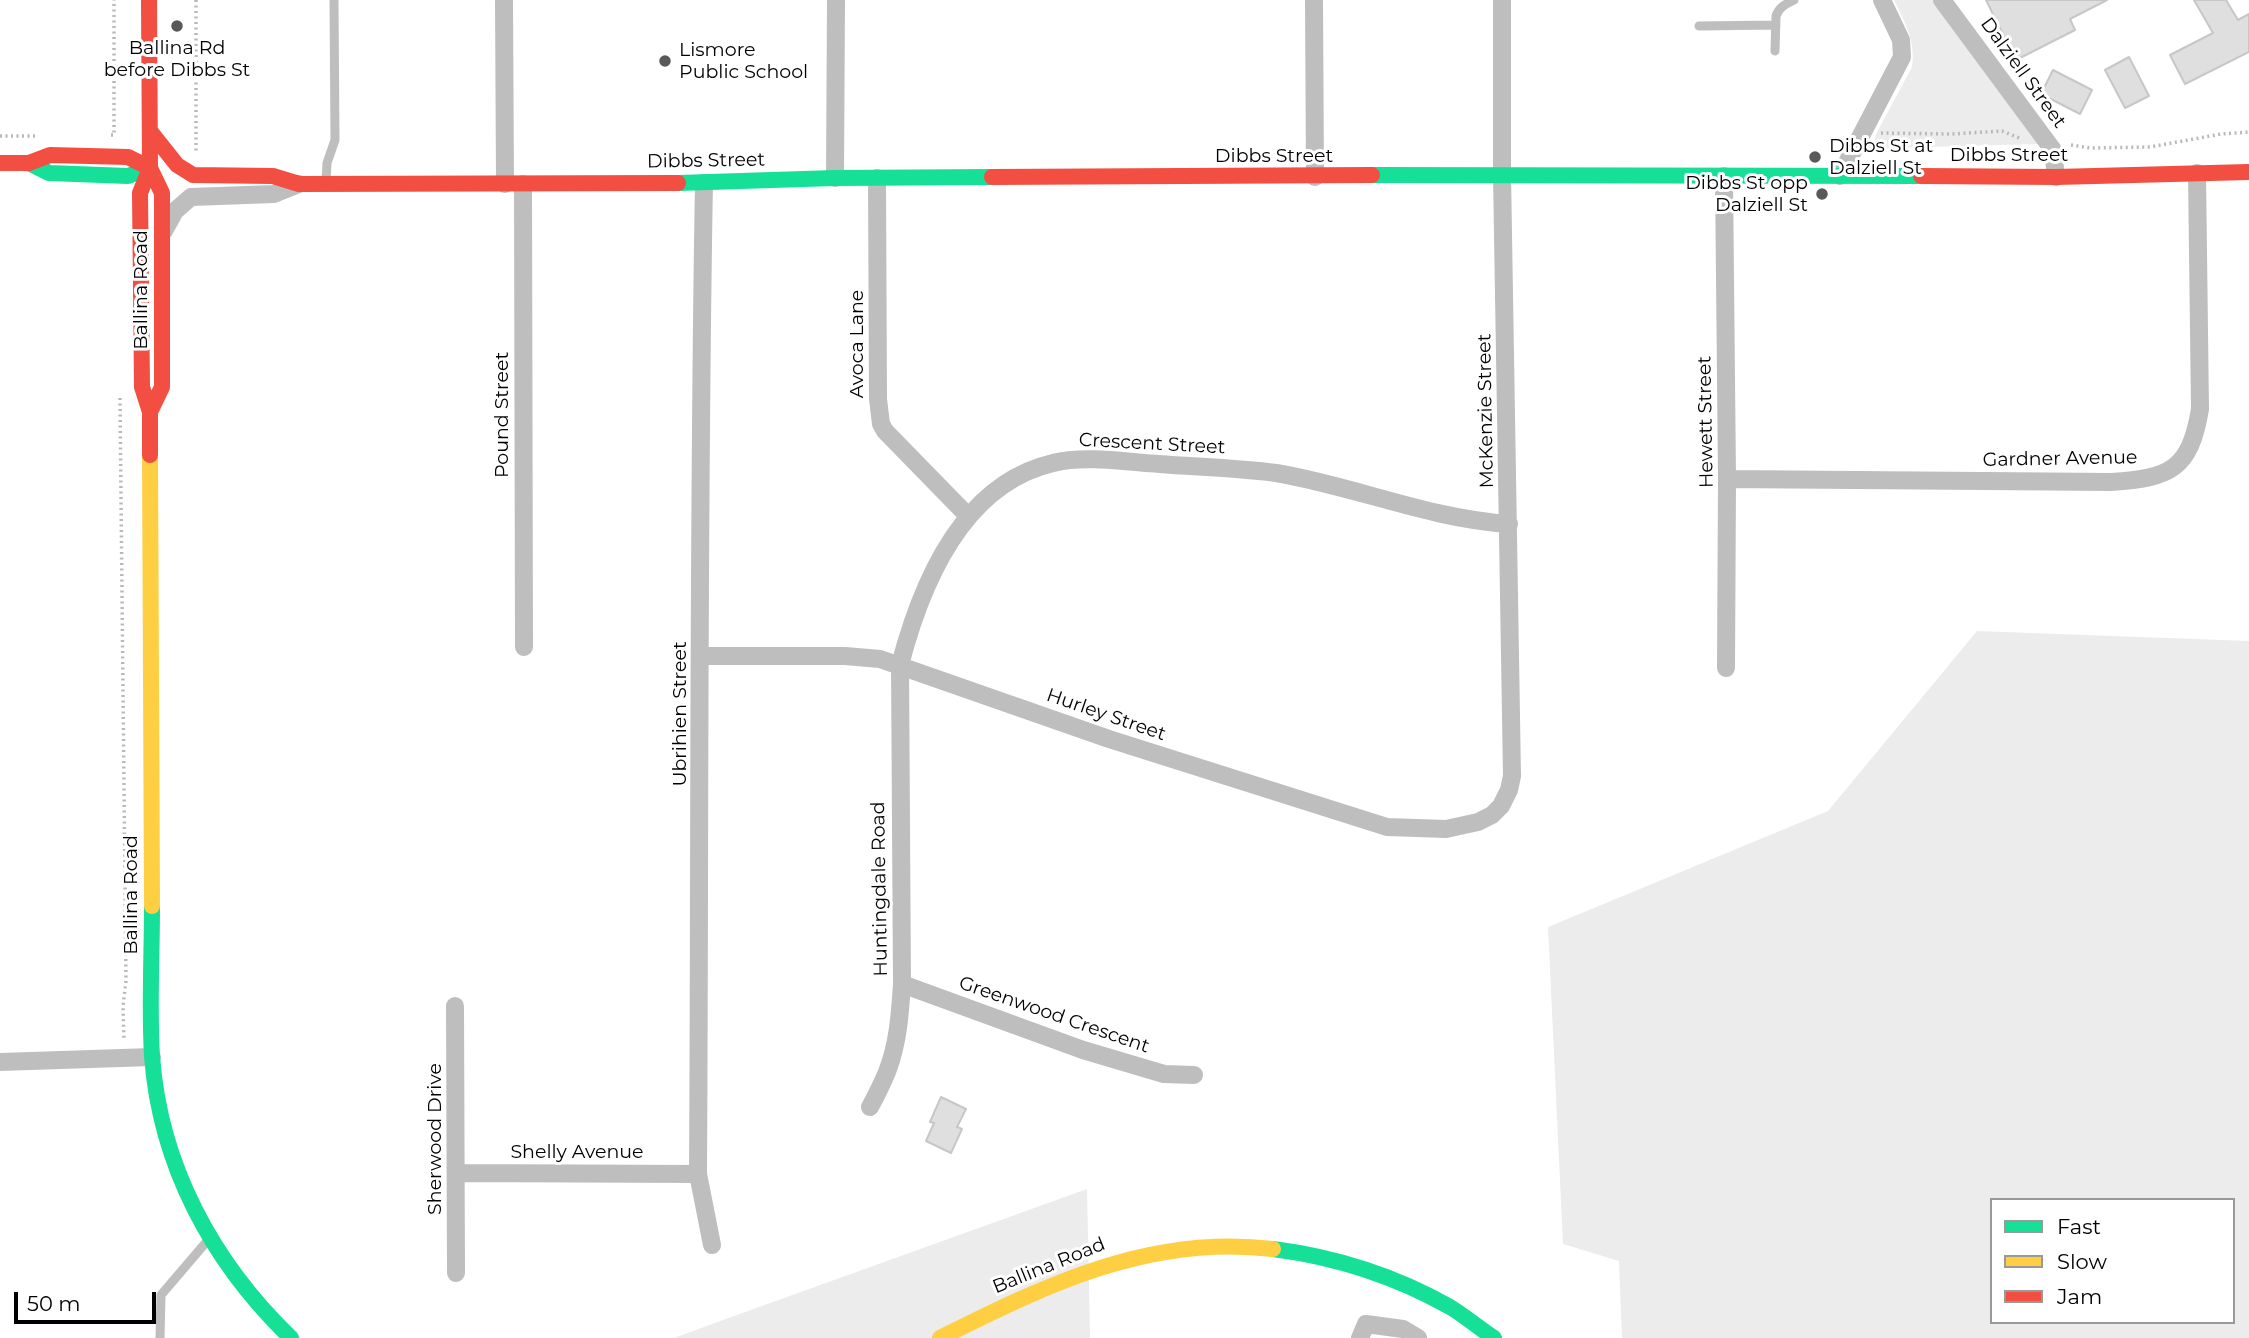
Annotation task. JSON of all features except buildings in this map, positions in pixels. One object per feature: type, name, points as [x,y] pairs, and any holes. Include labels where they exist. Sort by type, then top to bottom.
[{"type":"street","name":"Ballina Road","points":[[149,0],[150,168],[140,193],[140,206],[142,387],[150,412],[152,1057],[170,1150],[193,1210],[229,1270],[291,1338]]},
{"type":"street","name":"Pound Street","points":[[504,0],[514,184],[523,647]]},
{"type":"street","points":[[835,178],[836,0]]},
{"type":"street","points":[[1314,0],[1314,177]]},
{"type":"street","name":"McKenzie Street","points":[[1492,815],[1506,799],[1512,776],[1502,174],[1502,0]]},
{"type":"street","points":[[1840,176],[1902,57],[1901,40],[1882,0]]},
{"type":"street","name":"Dalziell Street","points":[[1942,0],[2053,150],[2056,177]]},
{"type":"street","name":"Dibbs Street","points":[[150,131],[177,165],[193,175],[273,176],[299,184],[704,183],[835,178],[1502,174],[2056,177],[2249,172]]},
{"type":"street","points":[[0,163],[29,163],[49,173],[128,176],[150,168]]},
{"type":"street","name":"Ballina Road","points":[[150,168],[162,193],[162,387],[150,412]]},
{"type":"street","name":"Gardner Avenue","points":[[1727,479],[2111,482],[2139,481],[2158,476],[2176,465],[2186,456],[2195,435],[2200,409],[2197,173]]},
{"type":"street","name":"Hewett Street","points":[[1724,176],[1726,668]]},
{"type":"street","name":"Avoca Lane","points":[[877,178],[877,399],[881,424],[968,516]]},
{"type":"street","name":"Ubrihien Street","points":[[704,183],[699,448],[701,656],[698,1174],[712,1245]]},
{"type":"street","name":"Dibbs Street","points":[[162,234],[175,211],[191,197],[274,194],[299,184]]},
{"type":"street","name":"Crescent Street","points":[[900,665],[921,601],[940,561],[968,516],[1000,487],[1023,474],[1055,462],[1091,461],[1276,473],[1467,520],[1509,524]]},
{"type":"street","name":"Hurley Street","points":[[701,656],[845,656],[880,659],[1109,739],[1387,828],[1446,829],[1492,815]]},
{"type":"street","name":"Huntingdale Road","points":[[870,1107],[887,1072],[900,1016],[900,665]]},
{"type":"street","name":"Greenwood Crescent","points":[[902,984],[1083,1050],[1164,1074],[1194,1075]]},
{"type":"street","name":"Sherwood Drive","points":[[455,1006],[456,1273]]},
{"type":"street","points":[[0,1062],[152,1057]]},
{"type":"street","name":"Shelly Avenue","points":[[456,1173],[698,1174]]},
{"type":"street","name":"Ballina Road","points":[[940,1338],[1003,1306],[1102,1265],[1170,1251],[1231,1246],[1306,1253],[1371,1269],[1431,1295],[1471,1319],[1494,1338]]},
{"type":"street","points":[[1363,1331],[1403,1329],[1418,1338]]},
{"type":"lane","points":[[326,184],[327,163],[335,140],[334,0]]},
{"type":"lane","points":[[1775,51],[1778,10],[1794,0]]},
{"type":"lane","points":[[1699,26],[1776,25]]},
{"type":"lane","points":[[160,1338],[161,1295],[209,1239]]},
{"type":"path","points":[[108,136],[114,135],[114,0]]},
{"type":"path","points":[[196,0],[197,163]]},
{"type":"path","points":[[0,136],[40,136]]},
{"type":"path","points":[[120,386],[126,981],[123,1006],[124,1058]]},
{"type":"shaded area","points":[[1894,0],[1933,0],[2042,144],[1887,148],[1885,153],[1878,152],[1874,144],[1876,134],[1912,67],[1913,58],[1906,24]]},
{"type":"shaded area","points":[[1977,631],[2249,641],[2249,1338],[1622,1338],[1619,1261],[1563,1244],[1548,927],[1828,811]]},
{"type":"shaded area","points":[[1087,1189],[1090,1338],[674,1338],[723,1320]]},
{"type":"traffic: fast","points":[[29,163],[49,173],[128,176],[150,168]]},
{"type":"traffic: fast","points":[[1372,175],[1921,176]]},
{"type":"traffic: fast","points":[[678,183],[992,177]]},
{"type":"traffic: fast","points":[[152,906],[152,1056],[157,1097],[166,1136],[195,1210],[215,1245],[263,1309],[291,1338]]},
{"type":"traffic: fast","points":[[1273,1249],[1319,1257],[1386,1277],[1450,1307],[1494,1338]]},
{"type":"traffic: slow","points":[[150,455],[152,906]]},
{"type":"traffic: slow","points":[[940,1338],[1019,1300],[1100,1268],[1184,1249],[1228,1246],[1273,1249]]},
{"type":"traffic: jam","points":[[149,0],[150,168],[140,193],[142,387],[150,412],[150,455]]},
{"type":"traffic: jam","points":[[150,131],[177,165],[193,175],[273,176],[299,184],[678,183]]},
{"type":"traffic: jam","points":[[0,163],[29,163],[50,155],[128,157],[150,168]]},
{"type":"traffic: jam","points":[[150,168],[162,193],[162,387],[150,412]]},
{"type":"traffic: jam","points":[[1921,176],[2056,177],[2249,172]]},
{"type":"traffic: jam","points":[[992,177],[1372,175]]},
{"type":"place","name":"Ballina Rd before Dibbs St","points":[[177,26]]},
{"type":"place","name":"Lismore Public School","points":[[665,61]]},
{"type":"place","name":"Dibbs St at Dalziell St","points":[[1815,157]]},
{"type":"place","name":"Dibbs St opp Dalziell St","points":[[1822,194]]}]
